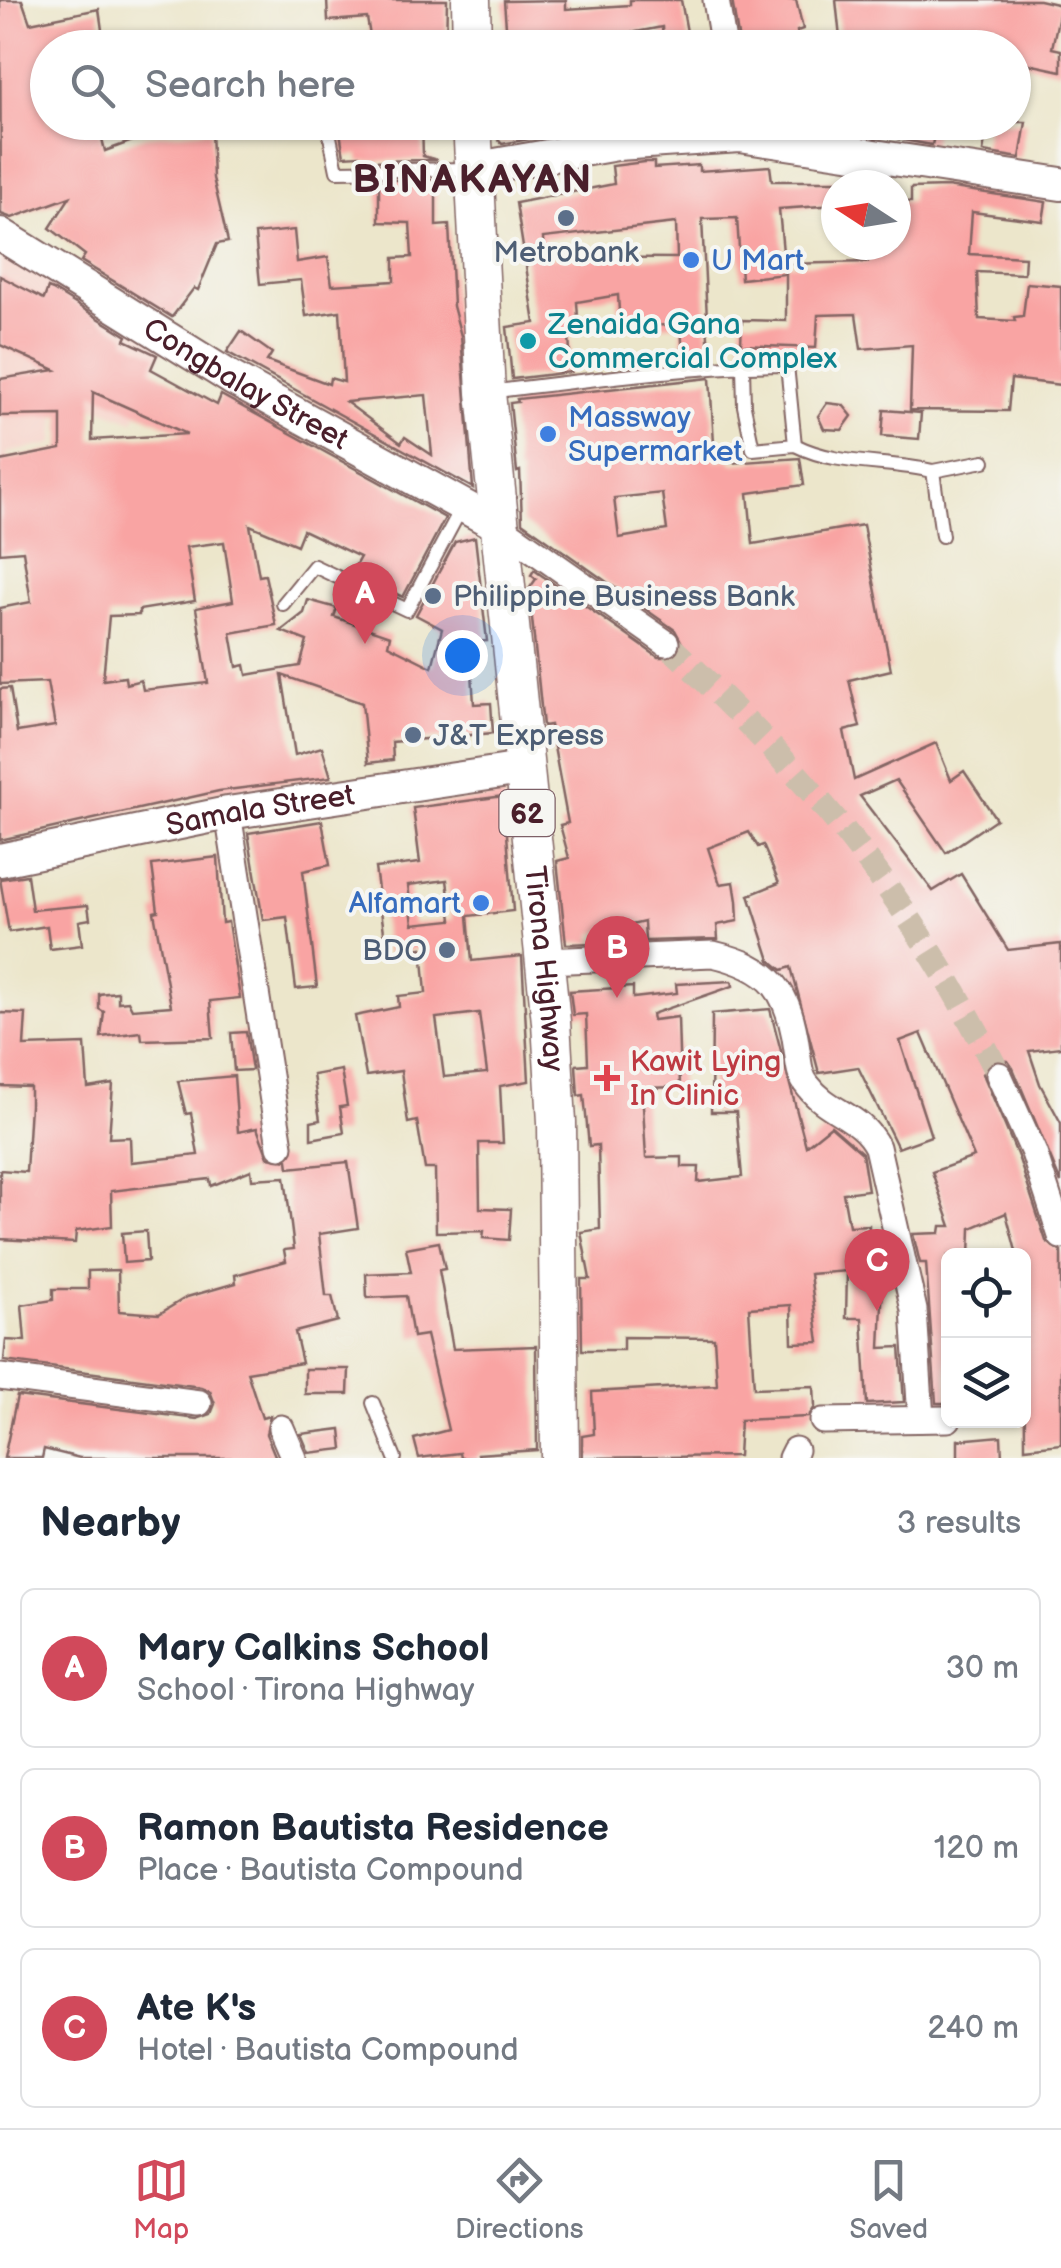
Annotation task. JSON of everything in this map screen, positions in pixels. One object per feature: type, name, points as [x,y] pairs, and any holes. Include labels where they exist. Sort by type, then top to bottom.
[{"type":"main road","points":[[471,0],[472,30]]},
{"type":"main road","name":"Tirona Highway","points":[[472,140],[486,392],[522,769],[545,961],[557,1122],[560,1458]]},
{"type":"street","points":[[716,0],[721,30]]},
{"type":"street","points":[[472,169],[650,140]]},
{"type":"street","points":[[803,140],[1061,184]]},
{"type":"street","name":"Congbalay Street","points":[[0,234],[234,379],[498,525]]},
{"type":"street","points":[[498,525],[666,643]]},
{"type":"street","name":"Samala Street","points":[[0,860],[228,812],[522,769]]},
{"type":"street","points":[[228,812],[280,1146]]},
{"type":"street","points":[[545,961],[713,954],[736,960],[772,979],[792,1009],[802,1078],[812,1092],[868,1129],[877,1147],[914,1310],[921,1420]]},
{"type":"street","points":[[999,1076],[1052,1200],[1061,1236]]},
{"type":"street","points":[[0,1377],[199,1403]]},
{"type":"street","points":[[823,1420],[941,1419]]},
{"type":"street","points":[[280,1428],[294,1458]]},
{"type":"lane","points":[[331,140],[336,171],[472,169]]},
{"type":"lane","points":[[486,392],[743,366],[787,366],[796,445]]},
{"type":"lane","points":[[743,366],[744,406],[753,449],[796,445],[824,460],[898,462],[933,471],[984,461]]},
{"type":"lane","points":[[933,471],[942,536]]},
{"type":"lane","points":[[284,604],[314,566],[406,610],[462,507]]},
{"type":"lane","points":[[373,1403],[395,1458]]},
{"type":"shaded area","points":[[0,246],[166,342],[134,421],[58,393],[54,444],[7,453],[18,554],[0,557]]},
{"type":"building","points":[[0,0],[22,0],[30,23],[99,9],[102,30],[30,30],[30,140],[102,140],[105,151],[135,140],[211,140],[213,178],[228,242],[217,244],[198,290],[194,288],[172,317],[81,261],[85,255],[50,228],[70,197],[12,218],[1,214]]},
{"type":"building","points":[[327,0],[447,0],[446,30],[369,30],[367,18],[328,21]]},
{"type":"building","points":[[566,0],[566,9],[630,5],[630,0],[681,0],[687,30],[506,30],[504,1]]},
{"type":"building","points":[[732,0],[796,0],[803,29],[737,30]]},
{"type":"building","points":[[836,0],[1039,0],[1061,5],[1052,48],[1061,50],[1061,71],[1031,65],[1031,30],[839,30]]},
{"type":"building","points":[[341,140],[423,140],[423,156],[437,160],[359,161],[359,155],[344,156]]},
{"type":"building","points":[[904,140],[933,140],[932,145]]},
{"type":"building","points":[[985,140],[1023,140],[1020,158],[983,152]]},
{"type":"building","points":[[644,162],[654,162],[654,168],[699,165],[699,171],[770,166],[772,181],[821,181],[821,206],[779,209],[785,274],[741,279],[737,218],[702,219],[709,358],[683,360],[681,324],[620,328],[618,295],[577,302],[579,334],[569,335],[571,372],[512,379],[507,327],[535,323],[516,203],[614,184],[612,166]],"holes":[[[676,223],[677,258],[544,257],[543,238]]]},
{"type":"building","points":[[379,180],[436,180],[436,226],[449,225],[453,306],[461,336],[473,488],[227,352],[241,331],[272,353],[267,361],[329,384],[330,378],[344,382],[340,311],[306,316],[301,280],[260,284],[255,234],[294,230],[297,262],[328,257],[332,285],[394,281],[394,258],[412,257],[410,223],[379,222]],"holes":[[[426,395],[432,455],[405,437],[401,443],[346,402]]]},
{"type":"building","points":[[947,187],[1046,202],[1043,221],[972,212],[969,254],[1025,257],[1024,274],[977,272],[979,319],[1015,321],[1014,317],[1023,316],[1027,283],[1061,286],[1061,385],[1011,379],[1008,411],[910,410],[912,345],[861,349],[856,314],[818,315],[816,348],[741,345],[742,320],[786,321],[786,264],[911,260],[911,188]]},
{"type":"building","points":[[0,276],[44,299],[48,288],[127,336],[125,340],[157,355],[151,369],[217,405],[221,395],[445,518],[403,597],[351,573],[360,557],[303,530],[297,545],[250,525],[259,576],[265,575],[276,625],[231,633],[237,667],[245,665],[247,675],[300,666],[307,641],[281,631],[304,613],[308,600],[337,608],[334,617],[390,636],[388,645],[432,667],[442,629],[416,615],[455,542],[475,537],[487,641],[470,642],[474,704],[491,703],[493,733],[392,742],[393,760],[368,763],[362,703],[282,675],[295,755],[322,747],[331,777],[219,791],[0,840],[0,689],[10,688],[17,732],[55,726],[47,682],[0,684],[0,608],[31,602],[23,551],[0,553],[0,461],[61,449],[61,415],[0,416],[0,379],[55,370],[0,345]],"holes":[[[93,392],[187,434],[92,440]],[[224,542],[233,601],[196,608],[208,683],[143,690],[141,680],[126,684],[125,677],[103,680],[109,616],[139,615],[139,610],[195,601],[186,547]]]},
{"type":"building","points":[[710,378],[715,460],[731,459],[731,463],[800,458],[804,485],[748,493],[753,544],[863,525],[891,670],[849,680],[860,727],[844,731],[854,780],[936,743],[951,780],[964,771],[996,819],[946,853],[896,780],[860,796],[933,891],[961,874],[1008,950],[1061,944],[1061,1047],[1029,1051],[1040,1084],[1061,1123],[1061,1183],[1008,1061],[993,1060],[983,1074],[1019,1159],[1046,1241],[1061,1252],[1061,1444],[1025,1448],[1025,1428],[1031,1428],[1031,1248],[1015,1248],[1006,1213],[971,1228],[970,1248],[941,1248],[941,1403],[936,1403],[926,1263],[920,1263],[913,1234],[940,1233],[941,1226],[951,1226],[932,1172],[974,1157],[921,1033],[900,1041],[931,1136],[898,1148],[858,1067],[819,1073],[791,967],[782,970],[770,960],[749,895],[779,883],[763,845],[758,847],[749,832],[708,848],[720,884],[734,882],[737,901],[738,921],[717,925],[718,939],[645,941],[644,922],[593,934],[594,943],[566,944],[557,861],[569,858],[560,825],[568,823],[550,725],[543,726],[529,589],[536,579],[531,575],[534,570],[658,657],[674,657],[682,643],[675,630],[522,522],[520,471],[517,472],[510,403],[518,402],[517,399]],"holes":[[[662,493],[667,530],[619,538],[614,498]]]},
{"type":"building","points":[[827,403],[843,405],[852,416],[842,430],[824,429],[818,416]]},
{"type":"building","points":[[884,410],[921,413],[919,439],[882,436]]},
{"type":"building","points":[[504,796],[513,911],[468,916],[472,961],[522,956],[529,1081],[500,1086],[503,1143],[479,1143],[480,1208],[511,1209],[509,1240],[483,1238],[484,1231],[436,1232],[435,1169],[425,1169],[417,1121],[408,1123],[401,1071],[366,1076],[355,1016],[399,1007],[398,996],[426,993],[422,948],[387,953],[375,868],[420,863],[413,808]],"holes":[[[447,880],[452,920],[413,924],[408,885]],[[479,1013],[487,1073],[444,1077],[436,1018]]]},
{"type":"building","points":[[322,821],[330,865],[303,871],[317,987],[296,989],[287,917],[263,920],[248,833]]},
{"type":"building","points":[[218,857],[222,923],[228,922],[240,998],[210,1001],[213,1038],[142,1040],[141,1032],[101,1037],[104,1012],[99,1009],[99,994],[118,992],[118,1002],[128,1001],[132,1009],[171,1006],[154,912],[158,911],[152,865]]},
{"type":"building","points":[[27,875],[32,910],[88,905],[90,919],[79,921],[82,945],[50,949],[47,926],[9,932],[0,879]]},
{"type":"building","points":[[732,981],[733,986],[652,1014],[653,1020],[678,1017],[680,1087],[642,1088],[646,1158],[682,1157],[682,1167],[699,1167],[698,1182],[742,1177],[736,1112],[711,1112],[712,1014],[770,1009],[806,1146],[831,1126],[862,1153],[868,1190],[843,1193],[849,1226],[869,1225],[868,1281],[883,1281],[880,1348],[900,1347],[904,1402],[867,1404],[862,1318],[846,1318],[847,1271],[810,1274],[819,1342],[792,1343],[791,1305],[749,1308],[754,1388],[814,1386],[815,1407],[808,1417],[740,1420],[738,1456],[582,1458],[582,1436],[594,1434],[592,1392],[717,1385],[714,1338],[623,1337],[623,1350],[582,1350],[581,1279],[590,1279],[581,1232],[600,1229],[598,1145],[589,1146],[584,1095],[578,1096],[576,1065],[588,1064],[586,1014],[573,1015],[570,991],[633,987],[633,998],[677,993],[676,984]]},
{"type":"building","points":[[0,1013],[26,1014],[24,1046],[85,1044],[88,1088],[113,1084],[109,1138],[130,1137],[131,1162],[198,1155],[191,1113],[186,1114],[178,1081],[234,1076],[238,1132],[257,1128],[268,1157],[288,1160],[289,1168],[348,1162],[358,1228],[319,1234],[326,1296],[332,1296],[338,1321],[295,1332],[302,1363],[247,1372],[262,1418],[270,1416],[266,1434],[276,1458],[80,1458],[44,1449],[42,1458],[4,1458],[17,1396],[197,1419],[211,1414],[215,1404],[210,1391],[201,1387],[4,1361],[6,1340],[25,1341],[22,1305],[53,1300],[53,1289],[88,1289],[88,1271],[118,1270],[119,1311],[159,1314],[187,1297],[236,1283],[235,1275],[286,1261],[284,1250],[294,1249],[285,1177],[252,1179],[251,1170],[211,1186],[210,1179],[111,1191],[112,1226],[76,1231],[75,1243],[0,1239],[0,1170],[26,1172],[30,1087],[0,1086]]},
{"type":"building","points":[[246,1032],[252,1070],[234,1071],[231,1033]]},
{"type":"building","points":[[341,1070],[347,1106],[340,1107],[344,1133],[311,1139],[311,1122],[320,1120],[313,1075]]},
{"type":"building","points":[[146,1231],[148,1261],[124,1263],[122,1233]]},
{"type":"building","points":[[439,1242],[445,1269],[439,1270],[453,1349],[536,1346],[537,1450],[478,1454],[479,1458],[461,1458],[460,1453],[419,1458],[414,1439],[448,1430],[426,1335],[413,1337],[406,1296],[367,1298],[366,1274],[411,1272],[406,1248]]},
{"type":"building","points":[[305,1369],[349,1369],[348,1394],[305,1394]]},
{"type":"building","points":[[341,1429],[343,1449],[309,1453],[301,1434]]},
{"type":"building","points":[[1001,1436],[1002,1458],[958,1458],[958,1440]]},
{"type":"tunnel","points":[[666,643],[768,744],[854,843],[929,950],[999,1075]]},
{"type":"place","name":"Metrobank","points":[[566,218]]},
{"type":"place","name":"U Mart","points":[[691,260]]},
{"type":"place","name":"Zenaida Gana Commercial Complex","points":[[528,341]]},
{"type":"place","name":"Massway Supermarket","points":[[548,434]]},
{"type":"place","name":"Philippine Business Bank","points":[[433,596]]},
{"type":"place","name":"Mary Calkins School","points":[[365,644]]},
{"type":"place","name":"J&T Express","points":[[413,735]]},
{"type":"place","name":"Alfamart","points":[[481,903]]},
{"type":"place","name":"BDO","points":[[447,950]]},
{"type":"place","name":"Ramon Bautista Residence","points":[[617,998]]},
{"type":"place","name":"Kawit Lying In Clinic","points":[[607,1078]]},
{"type":"place","name":"Ate K's","points":[[877,1311]]},
{"type":"district","name":"BINAKAYAN","points":[[473,178]]}]
